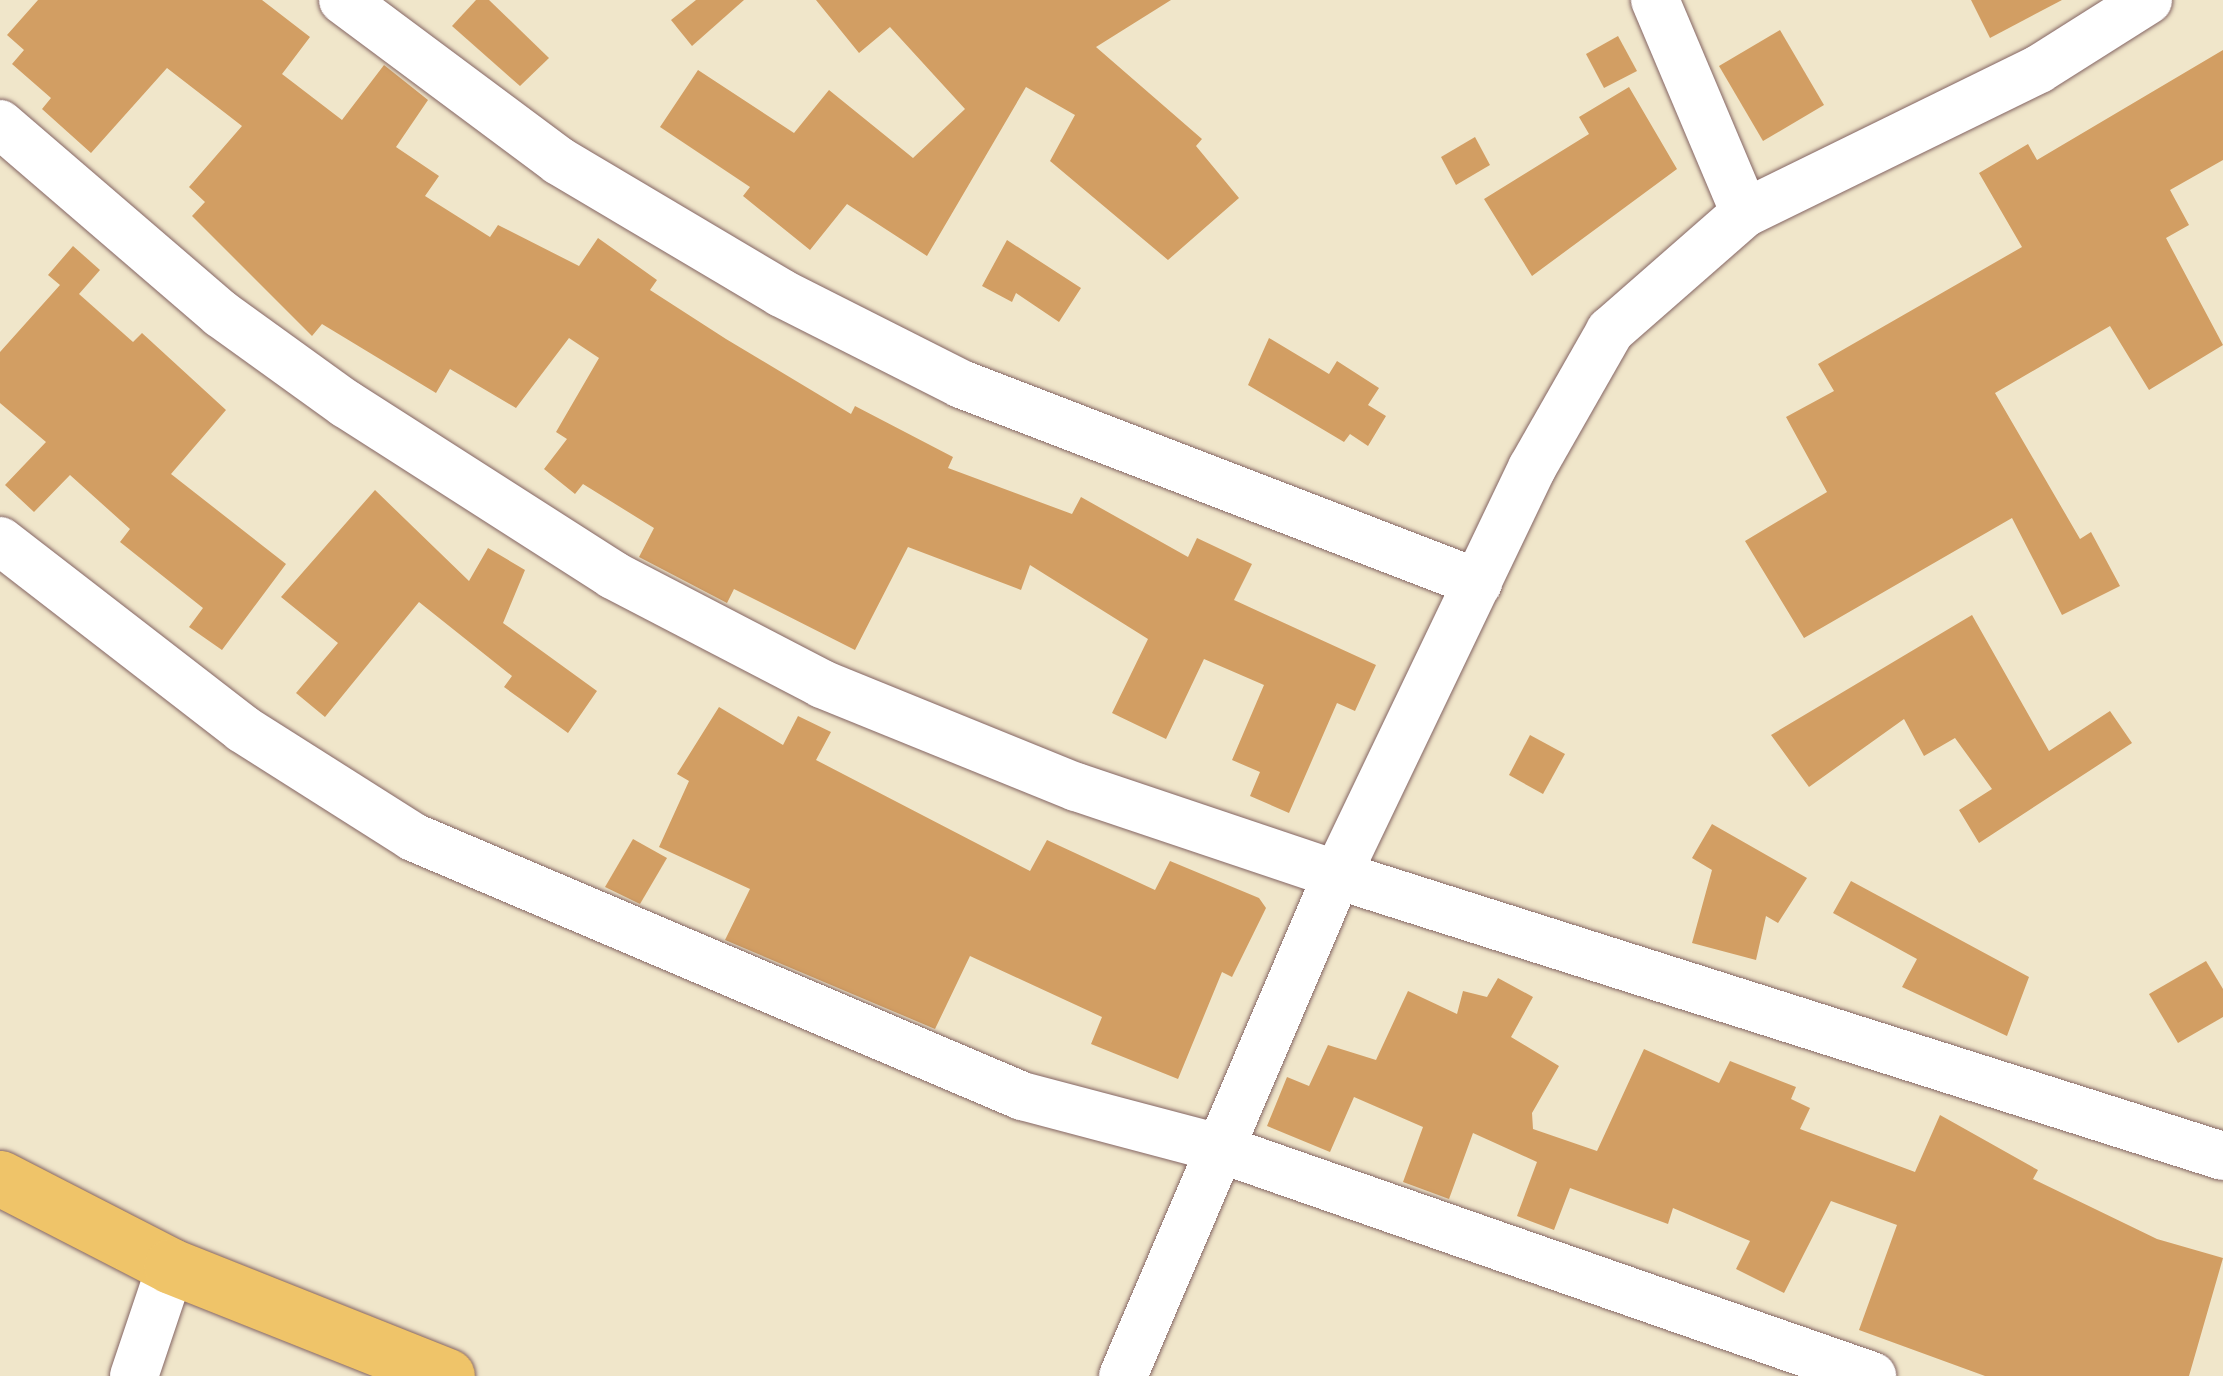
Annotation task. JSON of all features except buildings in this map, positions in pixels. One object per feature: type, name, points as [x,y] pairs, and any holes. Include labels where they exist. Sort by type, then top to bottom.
[{"type":"main road","points":[[0,1178],[171,1266],[446,1376]]},
{"type":"street","points":[[1655,0],[1745,212]]},
{"type":"street","points":[[1122,1376],[1215,1147],[1338,876],[1478,583],[1610,330],[1745,212],[2039,69],[2148,0]]},
{"type":"street","points":[[350,2],[559,161],[781,293],[960,384],[1478,583]]},
{"type":"street","points":[[0,124],[222,314],[613,575],[822,684],[1076,786],[1338,876],[2223,1156]]},
{"type":"street","points":[[0,541],[242,729],[414,837],[1022,1096],[1215,1147],[1872,1376]]},
{"type":"street","points":[[134,1376],[171,1266]]}]
